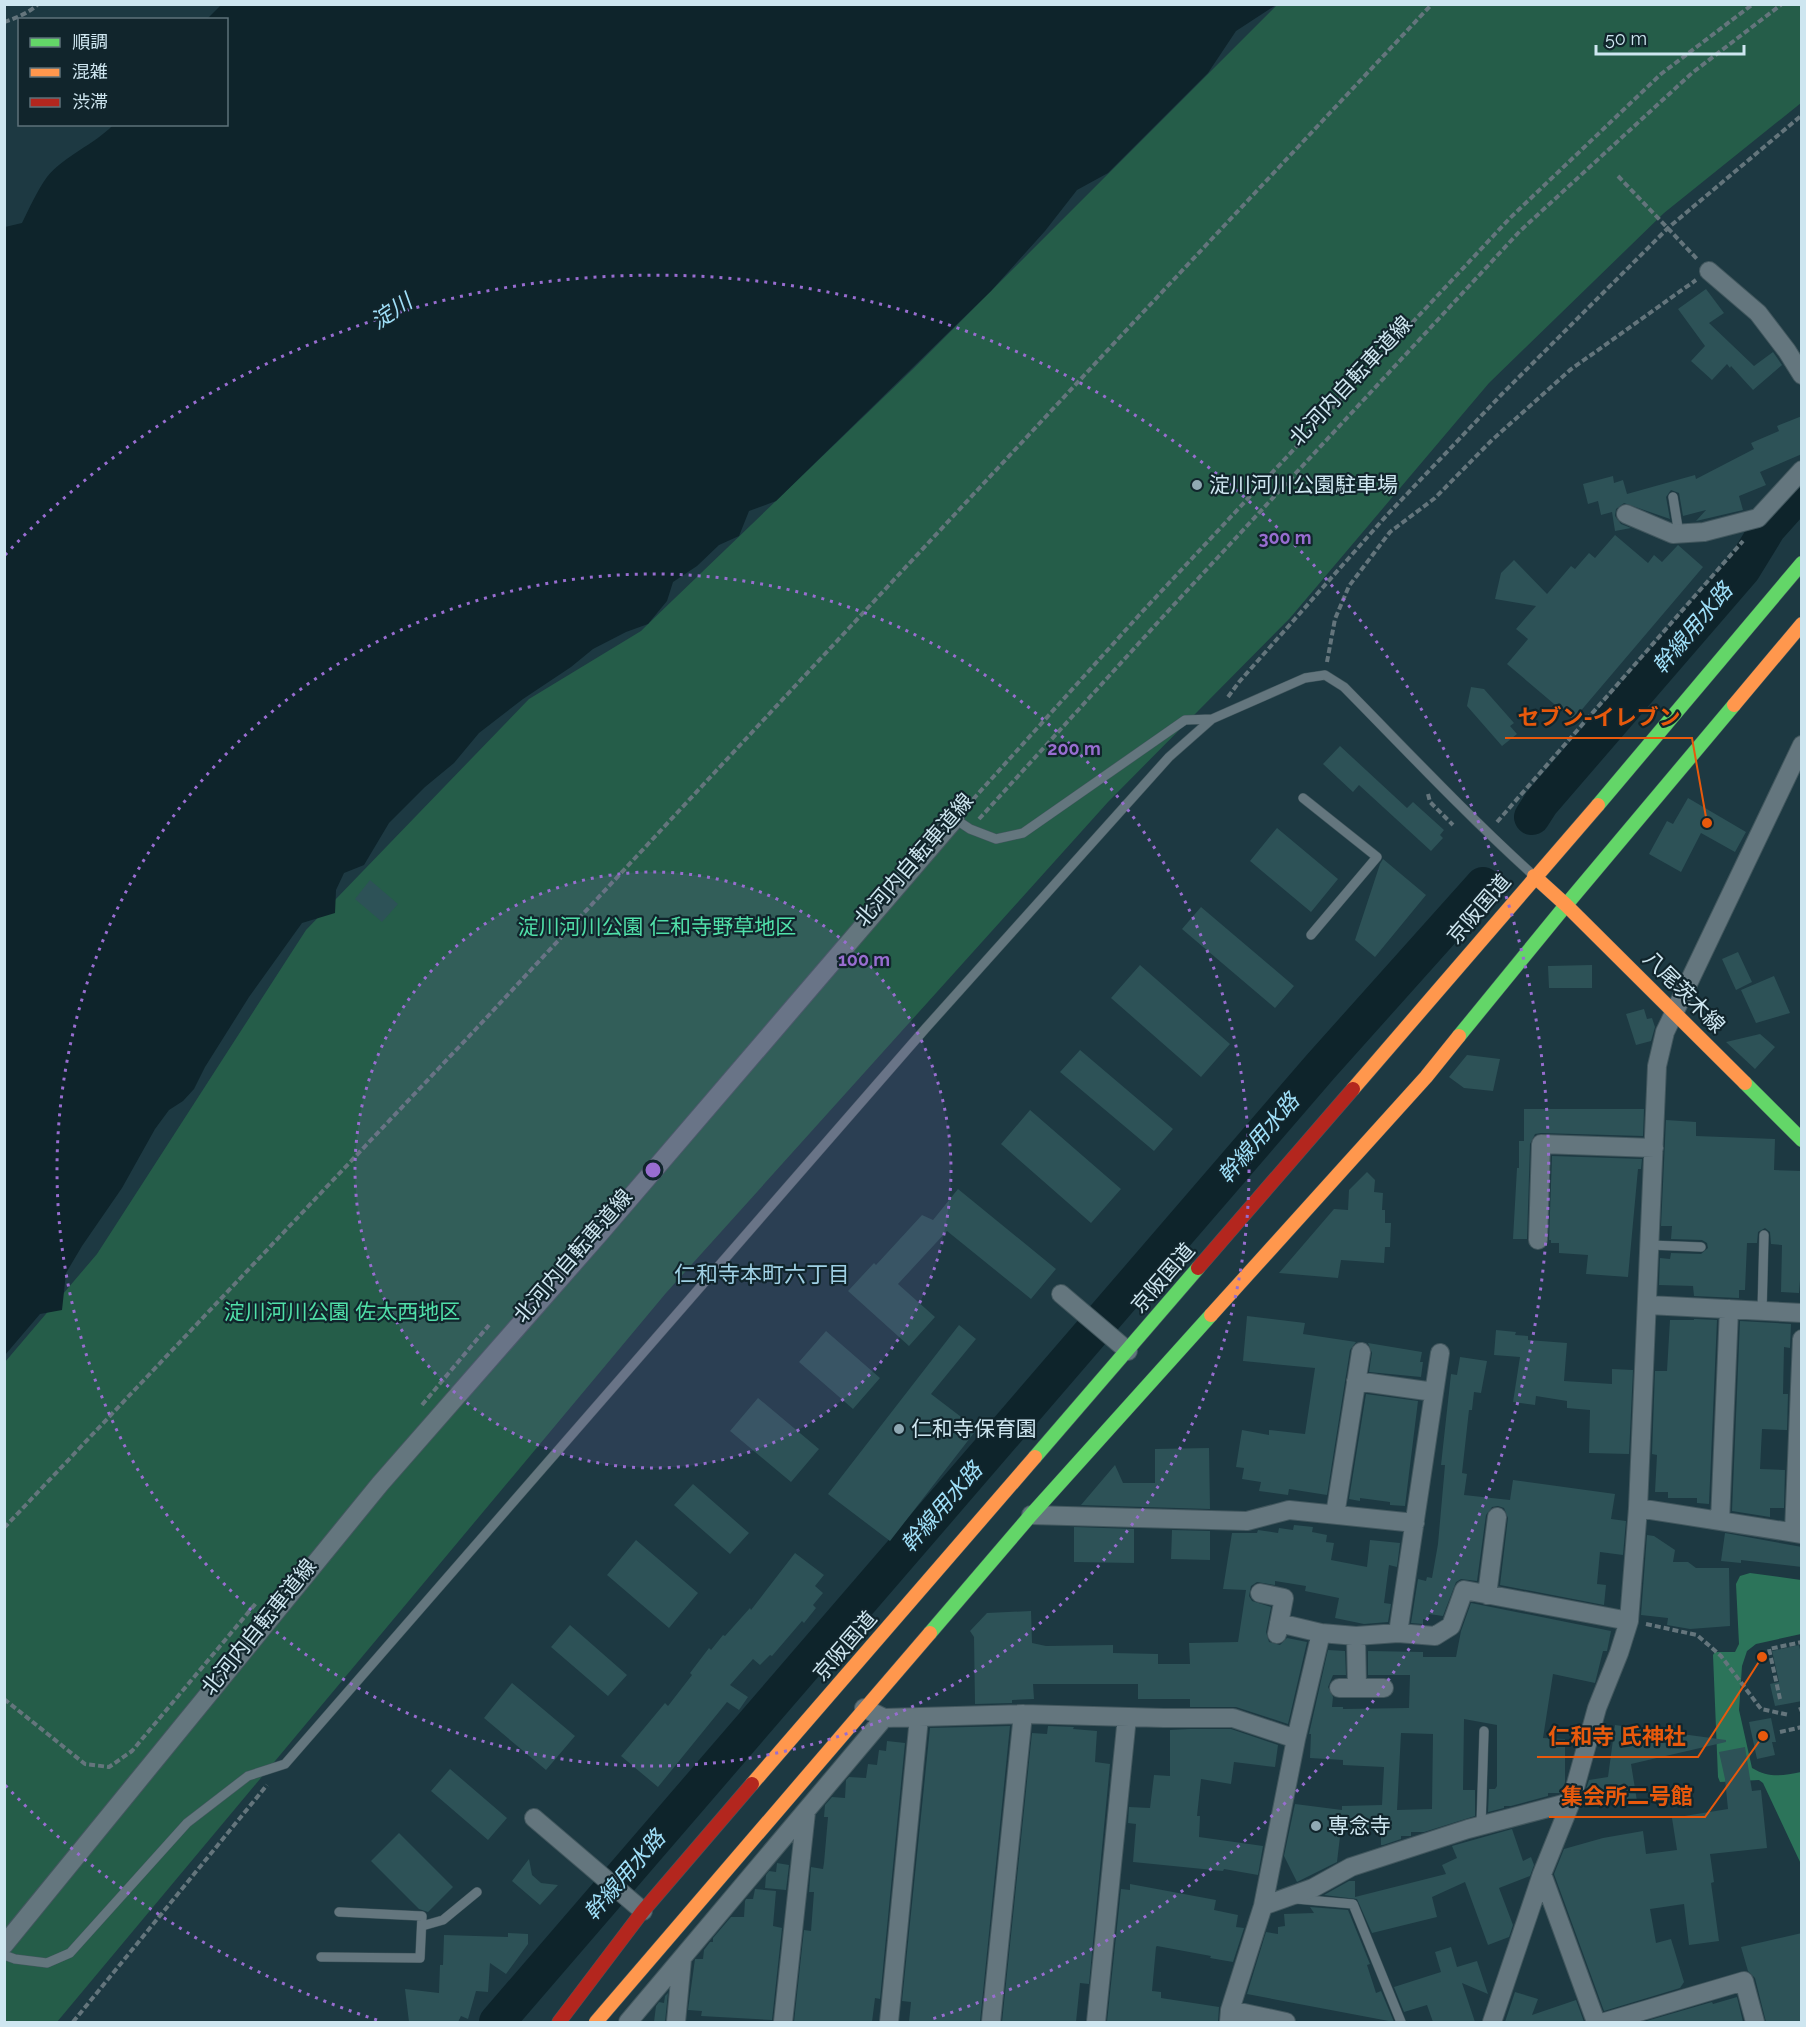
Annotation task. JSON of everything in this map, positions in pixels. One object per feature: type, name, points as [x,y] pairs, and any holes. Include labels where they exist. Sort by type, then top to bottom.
[{"type":"main road","name":"京阪国道","points":[[559,2022],[644,1911],[1128,1351],[1534,876],[1630,768],[1802,563]]},
{"type":"main road","points":[[596,2022],[1030,1515],[1425,1077],[1802,624]]},
{"type":"main road","name":"八尾茨木線","points":[[1534,876],[1802,1140]]},
{"type":"street","points":[[1709,271],[1758,313],[1788,351],[1802,375]]},
{"type":"street","points":[[1626,514],[1673,534],[1704,531],[1758,518],[1802,470]]},
{"type":"street","points":[[1492,2022],[1542,1874],[1571,1802],[1597,1708],[1629,1621],[1638,1508],[1657,1066],[1665,1032],[1802,745]]},
{"type":"street","name":"北河内自転車道線","points":[[4,1945],[380,1484],[962,824]]},
{"type":"street","points":[[1538,1240],[1541,1144],[1654,1148]]},
{"type":"street","points":[[1060,1294],[1128,1351]]},
{"type":"street","points":[[1648,1305],[1802,1313]]},
{"type":"street","points":[[1720,1521],[1729,1309]]},
{"type":"street","points":[[1638,1508],[1798,1533],[1802,1339]]},
{"type":"street","points":[[1335,1515],[1361,1352]]},
{"type":"street","points":[[1398,1633],[1440,1353]]},
{"type":"street","points":[[1356,1381],[1434,1392]]},
{"type":"street","points":[[1030,1515],[1247,1521],[1289,1510],[1415,1523]]},
{"type":"street","points":[[1487,1595],[1497,1517]]},
{"type":"street","points":[[1260,1593],[1284,1598],[1278,1628],[1356,1636],[1398,1633],[1435,1636],[1451,1626],[1464,1590],[1629,1621]]},
{"type":"street","points":[[1286,2022],[1230,2016],[1263,1906],[1296,1739],[1321,1633]]},
{"type":"street","points":[[1356,1636],[1348,1688],[1384,1688]]},
{"type":"street","points":[[864,1708],[884,1718],[1023,1714],[1233,1718],[1296,1739]]},
{"type":"street","points":[[991,2022],[1023,1714]]},
{"type":"street","points":[[1096,2022],[1127,1717]]},
{"type":"street","points":[[628,2022],[884,1718]]},
{"type":"street","points":[[889,2022],[919,1718]]},
{"type":"street","points":[[1263,1906],[1313,1888],[1351,1867],[1481,1825],[1571,1802]]},
{"type":"street","points":[[783,2022],[806,1812]]},
{"type":"street","points":[[534,1818],[644,1911]]},
{"type":"street","points":[[1542,1874],[1596,2022]]},
{"type":"street","points":[[676,2022],[682,1959]]},
{"type":"street","points":[[1605,2022],[1744,1981],[1755,2022]]},
{"type":"lane","points":[[1673,497],[1679,534]]},
{"type":"lane","points":[[4,1955],[15,1959],[47,1963],[70,1953],[187,1823],[248,1776],[285,1764],[925,1029],[1168,757],[1212,719],[1305,678],[1325,675],[1344,687],[1487,834],[1534,876]]},
{"type":"lane","points":[[962,824],[996,839],[1023,833],[1185,720],[1212,719]]},
{"type":"lane","points":[[1303,798],[1377,857],[1311,935]]},
{"type":"lane","points":[[1762,1311],[1764,1235]]},
{"type":"lane","points":[[1650,1245],[1701,1246]]},
{"type":"lane","points":[[1481,1825],[1484,1731]]},
{"type":"lane","points":[[422,1926],[443,1920],[477,1892]]},
{"type":"lane","points":[[1285,1898],[1353,1904],[1401,2022]]},
{"type":"lane","points":[[321,1957],[420,1958],[422,1916],[339,1912]]},
{"type":"path","points":[[4,21],[23,14],[38,4]]},
{"type":"path","points":[[4,1528],[476,1030],[1432,4]]},
{"type":"path","name":"北河内自転車道線","points":[[962,824],[1155,598],[1510,219],[1661,74],[1753,4]]},
{"type":"path","name":"北河内自転車道線","points":[[962,824],[1178,600],[1520,231],[1692,73],[1782,4]]},
{"type":"path","points":[[1212,719],[1239,682],[1387,515],[1502,394],[1668,228],[1802,115]]},
{"type":"path","points":[[1325,675],[1335,619],[1349,586],[1390,531],[1434,498],[1491,441],[1570,370],[1709,271],[1618,176]]},
{"type":"path","points":[[1487,834],[1742,541],[1758,518]]},
{"type":"path","points":[[420,1407],[489,1325]]},
{"type":"path","points":[[4,1699],[85,1764],[109,1767],[132,1751],[261,1597]]},
{"type":"path","points":[[1629,1621],[1697,1635],[1721,1656],[1761,1709],[1789,1714]]},
{"type":"path","points":[[1780,1699],[1770,1649],[1802,1642]]},
{"type":"path","points":[[1780,1732],[1802,1727]]},
{"type":"path","points":[[73,2022],[285,1764]]},
{"type":"green space","name":"淀川河川公園 仁和寺野草地区","points":[[1277,5],[1801,5],[1801,103],[1664,213],[1489,383],[1290,618],[1108,802],[666,1293],[57,2022],[5,2022],[5,1362],[97,1254],[306,930],[529,699],[641,631],[913,369]]},
{"type":"green space","points":[[1750,1573],[1801,1580],[1801,1634],[1756,1644],[1747,1651],[1742,1666],[1739,1710],[1752,1768],[1776,1775],[1801,1772],[1801,1864],[1763,1783],[1759,1780],[1720,1782],[1718,1777],[1713,1655],[1715,1652],[1735,1652],[1739,1644],[1736,1584],[1740,1576]]},
{"type":"water","name":"淀川","points":[[221,5],[1276,5],[1236,31],[1208,73],[1108,173],[1077,190],[1045,231],[991,291],[776,501],[749,511],[739,536],[719,545],[697,566],[673,582],[667,601],[648,624],[626,632],[593,649],[571,667],[523,699],[479,733],[454,763],[425,787],[389,823],[364,865],[344,873],[336,890],[335,913],[302,923],[249,997],[205,1067],[194,1089],[183,1101],[169,1110],[155,1129],[122,1188],[66,1273],[62,1310],[40,1314],[5,1355],[5,227],[22,223],[37,193],[54,169],[112,126],[228,126],[228,18],[208,18]]},
{"type":"building","points":[[1706,289],[1724,313],[1709,323],[1754,366],[1773,352],[1782,365],[1753,390],[1727,364],[1712,380],[1691,361],[1705,346],[1678,309]]},
{"type":"building","points":[[1802,416],[1802,454],[1760,472],[1766,485],[1739,496],[1743,510],[1696,521],[1706,510],[1683,516],[1679,493],[1671,490],[1666,497],[1670,519],[1624,503],[1616,509],[1615,516],[1621,524],[1631,528],[1615,531],[1612,512],[1601,515],[1598,501],[1588,504],[1583,484],[1613,476],[1614,483],[1623,480],[1627,494],[1695,475],[1696,479],[1754,449],[1751,443],[1779,431],[1777,426]]},
{"type":"building","points":[[1615,535],[1648,563],[1654,555],[1662,562],[1678,545],[1703,567],[1573,720],[1507,664],[1528,639],[1516,629],[1536,606],[1495,599],[1501,573],[1514,560],[1547,594],[1571,566],[1575,569],[1589,553],[1595,558]]},
{"type":"building","points":[[1471,687],[1484,689],[1514,723],[1510,726],[1517,734],[1502,746],[1467,706]]},
{"type":"building","points":[[1340,746],[1407,808],[1413,802],[1444,830],[1440,835],[1443,838],[1431,851],[1359,785],[1353,792],[1323,764]]},
{"type":"building","points":[[1688,798],[1746,832],[1735,852],[1701,833],[1681,872],[1649,854],[1667,821],[1673,824]]},
{"type":"building","points":[[1277,828],[1338,879],[1311,912],[1250,861]]},
{"type":"building","points":[[1383,859],[1426,895],[1375,957],[1355,940]]},
{"type":"building","points":[[370,880],[398,904],[382,922],[355,899]]},
{"type":"building","points":[[1201,907],[1294,986],[1275,1008],[1182,929]]},
{"type":"building","points":[[1738,952],[1752,982],[1736,990],[1722,959]]},
{"type":"building","points":[[1140,965],[1230,1044],[1201,1077],[1111,998]]},
{"type":"building","points":[[1592,965],[1592,988],[1549,988],[1548,966]]},
{"type":"building","points":[[1774,976],[1790,1013],[1756,1023],[1741,990]]},
{"type":"building","points":[[1644,1009],[1647,1019],[1652,1018],[1655,1027],[1651,1041],[1636,1045],[1626,1014]]},
{"type":"building","points":[[1760,1034],[1775,1047],[1755,1069],[1726,1042]]},
{"type":"building","points":[[1080,1050],[1173,1129],[1154,1151],[1060,1072]]},
{"type":"building","points":[[1467,1055],[1500,1059],[1493,1091],[1464,1088],[1449,1077]]},
{"type":"building","points":[[1524,1109],[1644,1109],[1643,1136],[1535,1134],[1530,1144],[1527,1239],[1513,1239],[1519,1141],[1524,1141]]},
{"type":"building","points":[[1030,1110],[1121,1189],[1091,1223],[1001,1144]]},
{"type":"building","points":[[1666,1120],[1696,1122],[1696,1136],[1775,1139],[1774,1170],[1802,1171],[1802,1256],[1799,1293],[1781,1292],[1782,1245],[1771,1244],[1770,1232],[1765,1228],[1758,1232],[1757,1243],[1747,1243],[1745,1290],[1739,1290],[1739,1298],[1694,1296],[1693,1286],[1659,1285],[1660,1258],[1670,1259],[1671,1253],[1701,1254],[1708,1248],[1707,1243],[1702,1240],[1671,1239],[1672,1226],[1661,1226]]},
{"type":"building","points":[[1552,1156],[1642,1159],[1641,1169],[1638,1169],[1628,1277],[1586,1274],[1588,1255],[1559,1253],[1559,1243],[1551,1243],[1549,1240]]},
{"type":"building","points":[[1367,1172],[1375,1180],[1374,1192],[1383,1193],[1382,1210],[1385,1210],[1385,1223],[1391,1223],[1390,1247],[1385,1247],[1384,1263],[1341,1260],[1338,1278],[1279,1273],[1334,1209],[1348,1210],[1349,1190]]},
{"type":"building","points":[[958,1189],[1056,1269],[1031,1299],[947,1231],[898,1284],[935,1317],[909,1346],[848,1291],[874,1263],[876,1265],[922,1215],[933,1220]]},
{"type":"building","points":[[1247,1316],[1305,1323],[1303,1334],[1356,1342],[1350,1350],[1327,1495],[1289,1489],[1288,1495],[1259,1491],[1261,1482],[1242,1479],[1244,1468],[1236,1467],[1242,1430],[1269,1435],[1269,1430],[1305,1434],[1315,1368],[1243,1361]]},
{"type":"building","points":[[1670,1320],[1717,1320],[1709,1504],[1697,1503],[1697,1498],[1668,1498],[1668,1492],[1655,1492],[1657,1455],[1652,1454],[1655,1371],[1667,1371]]},
{"type":"building","points":[[1740,1321],[1791,1324],[1790,1348],[1784,1347],[1783,1394],[1788,1394],[1787,1430],[1762,1429],[1760,1469],[1785,1470],[1784,1508],[1770,1508],[1770,1517],[1732,1511]]},
{"type":"building","points":[[959,1325],[976,1339],[931,1394],[977,1429],[890,1541],[828,1494]]},
{"type":"building","points":[[1496,1330],[1516,1332],[1515,1335],[1528,1336],[1528,1340],[1567,1343],[1564,1381],[1612,1384],[1612,1369],[1633,1370],[1629,1454],[1589,1453],[1590,1410],[1567,1408],[1567,1401],[1536,1396],[1535,1405],[1513,1402],[1520,1357],[1494,1355]]},
{"type":"building","points":[[826,1331],[880,1378],[853,1409],[799,1362]]},
{"type":"building","points":[[1368,1343],[1422,1352],[1421,1377],[1369,1372],[1372,1353]]},
{"type":"building","points":[[1460,1357],[1487,1361],[1481,1393],[1474,1392],[1472,1410],[1469,1410],[1462,1473],[1467,1474],[1464,1495],[1510,1500],[1513,1480],[1615,1494],[1611,1519],[1626,1521],[1623,1555],[1600,1552],[1597,1584],[1606,1585],[1604,1605],[1500,1585],[1508,1518],[1504,1508],[1498,1506],[1492,1507],[1486,1515],[1477,1581],[1461,1579],[1456,1582],[1443,1616],[1429,1614],[1428,1620],[1423,1619],[1423,1624],[1411,1623],[1418,1579],[1426,1581],[1427,1577],[1432,1578],[1438,1544],[1445,1465],[1441,1465],[1451,1374],[1457,1375]]},
{"type":"building","points":[[1366,1394],[1418,1401],[1405,1506],[1360,1498],[1360,1501],[1349,1499]]},
{"type":"building","points":[[758,1398],[819,1449],[791,1482],[730,1431]]},
{"type":"building","points":[[1209,1448],[1210,1509],[1081,1505],[1115,1465],[1123,1483],[1155,1483],[1155,1449]]},
{"type":"building","points":[[693,1484],[749,1533],[730,1554],[674,1505]]},
{"type":"building","points":[[1294,1525],[1313,1527],[1312,1532],[1327,1535],[1326,1542],[1334,1543],[1331,1560],[1367,1567],[1370,1540],[1400,1543],[1397,1567],[1389,1565],[1384,1603],[1391,1604],[1388,1622],[1364,1624],[1335,1618],[1339,1598],[1305,1591],[1306,1586],[1275,1581],[1275,1585],[1257,1582],[1251,1586],[1249,1596],[1252,1601],[1271,1607],[1266,1632],[1269,1642],[1280,1645],[1287,1638],[1307,1642],[1288,1724],[1236,1707],[1190,1707],[1190,1699],[1138,1699],[1138,1684],[1033,1684],[1034,1699],[1012,1700],[1012,1703],[975,1704],[974,1637],[970,1631],[987,1613],[1031,1611],[1032,1643],[1046,1646],[1113,1645],[1113,1653],[1158,1654],[1158,1664],[1190,1664],[1189,1643],[1238,1642],[1246,1590],[1223,1589],[1232,1533],[1257,1533],[1258,1530],[1278,1533],[1279,1528],[1293,1530]]},
{"type":"building","points":[[1074,1527],[1134,1529],[1134,1563],[1074,1562]]},
{"type":"building","points":[[1172,1530],[1210,1531],[1210,1560],[1171,1559]]},
{"type":"building","points":[[1725,1533],[1802,1547],[1802,1567],[1741,1560],[1741,1563],[1721,1561]]},
{"type":"building","points":[[1647,1535],[1654,1536],[1675,1550],[1673,1562],[1688,1562],[1696,1568],[1729,1568],[1730,1626],[1690,1629],[1667,1625],[1668,1618],[1641,1615]]},
{"type":"building","points":[[636,1540],[698,1593],[669,1628],[607,1575]]},
{"type":"building","points":[[795,1553],[824,1575],[815,1586],[823,1593],[813,1605],[816,1608],[772,1656],[770,1655],[760,1665],[753,1659],[730,1685],[748,1697],[739,1710],[727,1702],[658,1787],[621,1756],[665,1703],[668,1706],[709,1648],[711,1650],[750,1608],[751,1610]]},
{"type":"building","points":[[1471,1603],[1611,1631],[1607,1651],[1603,1651],[1595,1683],[1553,1674],[1543,1738],[1565,1739],[1565,1782],[1562,1793],[1548,1793],[1548,1796],[1488,1812],[1489,1789],[1495,1789],[1497,1786],[1497,1725],[1464,1719],[1463,1790],[1475,1790],[1475,1816],[1424,1832],[1411,1832],[1411,1836],[1401,1836],[1401,1839],[1383,1845],[1381,1845],[1381,1828],[1341,1828],[1337,1862],[1297,1882],[1284,1856],[1295,1804],[1342,1810],[1342,1806],[1382,1805],[1384,1767],[1343,1765],[1343,1760],[1310,1758],[1311,1734],[1309,1734],[1328,1650],[1345,1651],[1346,1675],[1333,1675],[1328,1687],[1333,1697],[1332,1707],[1343,1707],[1343,1709],[1409,1708],[1410,1675],[1368,1675],[1368,1651],[1423,1652],[1423,1657],[1456,1657],[1461,1631]],"holes":[[[1401,1733],[1433,1734],[1432,1809],[1397,1810]]]},
{"type":"building","points":[[570,1625],[627,1675],[608,1696],[551,1647]]},
{"type":"building","points":[[1799,1645],[1802,1658],[1802,1701],[1775,1706],[1770,1684],[1779,1682],[1772,1651]]},
{"type":"building","points":[[512,1683],[575,1736],[546,1770],[484,1718]]},
{"type":"building","points":[[1771,1718],[1776,1742],[1772,1742],[1775,1755],[1757,1759],[1749,1722]]},
{"type":"building","points":[[1615,1725],[1726,1740],[1726,1742],[1631,1764],[1637,1801],[1614,1804],[1612,1795],[1588,1799],[1586,1789],[1589,1780],[1608,1777]]},
{"type":"building","points":[[1010,1726],[980,2022],[909,2022],[911,2002],[902,2001],[930,1728]]},
{"type":"building","points":[[1048,1726],[1097,1731],[1095,1762],[1110,1764],[1089,1984],[1080,1983],[1076,2022],[1002,2022],[1032,1733],[1047,1734]]},
{"type":"building","points":[[1231,1729],[1278,1745],[1275,1767],[1234,1762],[1231,1784],[1201,1779],[1197,1816],[1200,1816],[1199,1837],[1263,1846],[1258,1875],[1224,1869],[1223,1871],[1133,1862],[1136,1824],[1128,1823],[1129,1807],[1150,1808],[1154,1775],[1170,1776],[1170,1730]]},
{"type":"building","points":[[887,1741],[905,1743],[880,1999],[875,1998],[872,2022],[794,2022],[804,1930],[811,1931],[814,1892],[809,1892],[811,1867],[823,1869],[824,1863],[828,1817],[824,1817],[825,1805],[832,1797],[845,1798],[846,1780],[849,1777],[866,1778],[868,1764],[877,1765],[879,1750],[886,1751]]},
{"type":"building","points":[[1745,1747],[1752,1791],[1761,1790],[1767,1848],[1710,1854],[1714,1882],[1711,1883],[1719,1941],[1689,1945],[1684,1904],[1650,1909],[1656,1943],[1671,1939],[1684,1982],[1680,1988],[1604,2011],[1554,1874],[1564,1849],[1603,1838],[1643,1831],[1646,1854],[1677,1850],[1672,1818],[1728,1809],[1719,1752]]},
{"type":"building","points":[[450,1769],[507,1818],[488,1840],[431,1791]]},
{"type":"building","points":[[1512,1829],[1523,1861],[1531,1857],[1534,1865],[1530,1876],[1499,1888],[1513,1925],[1509,1937],[1488,1945],[1465,1882],[1432,1897],[1437,1917],[1372,1933],[1357,1899],[1324,1895],[1349,1881],[1355,1881],[1355,1897],[1446,1874],[1442,1865],[1457,1858],[1452,1846]]},
{"type":"building","points":[[399,1833],[453,1887],[428,1912],[419,1909],[371,1861]]},
{"type":"building","points":[[529,1859],[532,1875],[541,1883],[558,1885],[540,1905],[512,1881]]},
{"type":"building","points":[[777,1863],[789,1865],[786,1890],[765,1888],[766,1875],[769,1871],[776,1872]]},
{"type":"building","points":[[1130,1884],[1216,1900],[1214,1910],[1238,1915],[1236,1927],[1244,1928],[1233,1962],[1156,1947],[1152,1991],[1161,1992],[1161,1998],[1219,2007],[1218,2022],[1107,2022],[1121,1889],[1130,1890]]},
{"type":"building","points":[[755,1889],[776,1891],[773,1926],[782,1928],[772,2020],[701,2016],[702,2011],[688,2010],[695,1959],[703,1959],[704,1950],[710,1942],[713,1942],[713,1938],[731,1917],[744,1917],[745,1901],[753,1899]]},
{"type":"building","points":[[1310,1907],[1348,1910],[1370,1964],[1367,1965],[1376,1993],[1381,1991],[1394,2022],[1247,1994],[1266,1932],[1278,1934],[1278,1927],[1285,1926],[1284,1914],[1314,1913]]},
{"type":"building","points":[[508,1933],[528,1934],[528,1944],[506,1974],[490,1963],[488,1992],[476,1991],[468,2019],[461,2016],[458,2022],[409,2022],[405,1989],[439,1993],[444,1935],[508,1937]]},
{"type":"building","points":[[1802,1933],[1802,2022],[1766,2022],[1755,1978],[1748,1971],[1741,1947]]},
{"type":"building","points":[[1451,1947],[1457,1967],[1477,1961],[1488,1994],[1462,1983],[1475,2022],[1433,2022],[1427,2005],[1404,2012],[1394,1987],[1441,1972],[1435,1952]]},
{"type":"building","points":[[1515,1992],[1538,1999],[1532,2015],[1576,2000],[1584,2022],[1505,2022]]},
{"type":"building","points":[[668,1993],[665,2022],[654,2022],[656,2006],[659,2002],[664,2003]]},
{"type":"building","points":[[1737,1997],[1743,2022],[1643,2022],[1712,2002],[1713,2004]]},
{"type":"waterway","name":"幹線用水路","points":[[1532,817],[1541,803],[1743,569],[1768,528],[1801,491]]},
{"type":"waterway","name":"幹線用水路","points":[[497,2022],[1321,1066],[1483,885]]},
{"type":"traffic: fast","points":[[1598,805],[1802,563]]},
{"type":"traffic: fast","points":[[1459,1036],[1734,705]]},
{"type":"traffic: fast","points":[[1745,1083],[1802,1140]]},
{"type":"traffic: fast","points":[[1035,1457],[1198,1268]]},
{"type":"traffic: fast","points":[[930,1633],[1031,1515],[1211,1315]]},
{"type":"traffic: slow","points":[[1734,705],[1802,624]]},
{"type":"traffic: slow","points":[[1353,1089],[1598,805]]},
{"type":"traffic: slow","points":[[1534,876],[1745,1083]]},
{"type":"traffic: slow","points":[[1211,1315],[1426,1077],[1459,1036]]},
{"type":"traffic: slow","points":[[752,1784],[1035,1457]]},
{"type":"traffic: slow","points":[[596,2022],[930,1633]]},
{"type":"traffic: jam","points":[[1198,1268],[1353,1089]]},
{"type":"traffic: jam","points":[[559,2022],[643,1911],[752,1784]]},
{"type":"place","name":"淀川河川公園駐車場","points":[[1197,485]]},
{"type":"place","name":"セブン-イレブン","points":[[1707,823]]},
{"type":"place","name":"仁和寺保育園","points":[[899,1429]]},
{"type":"place","name":"仁和寺 氏神社","points":[[1762,1657]]},
{"type":"place","name":"集会所二号館","points":[[1763,1736]]},
{"type":"place","name":"専念寺","points":[[1316,1826]]},
{"type":"district","name":"仁和寺本町六丁目","points":[[762,1274]]},
{"type":"park label","name":"淀川河川公園 佐太西地区","points":[[342,1312]]}]
